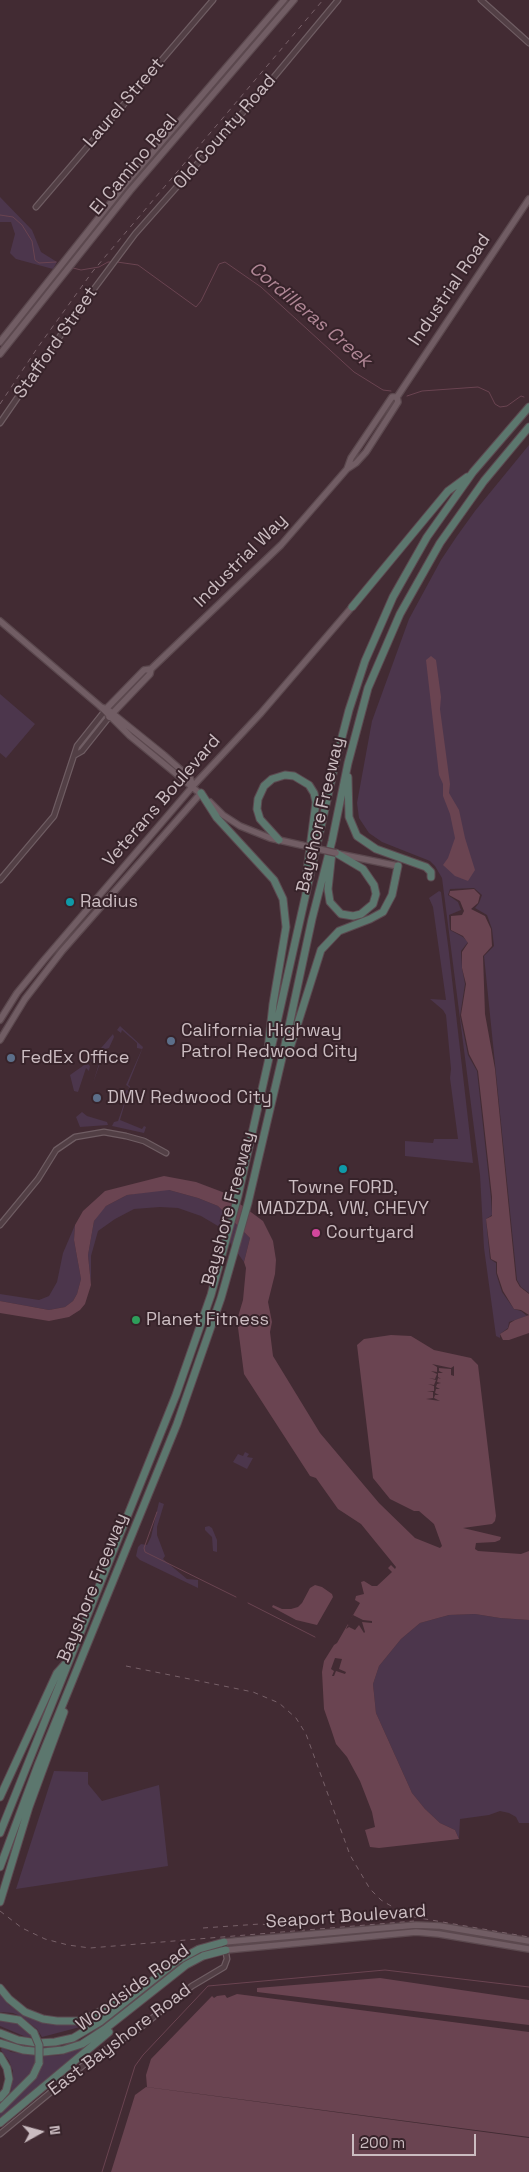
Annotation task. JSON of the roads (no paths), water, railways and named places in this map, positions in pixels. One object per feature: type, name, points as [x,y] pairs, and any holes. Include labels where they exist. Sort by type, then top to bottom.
[{"type":"highway","name":"Bayshore Freeway","points":[[0,1833],[176,1395],[220,1264],[238,1196],[342,735],[366,660],[387,609],[414,558],[442,514],[473,472],[529,407]]},
{"type":"highway","name":"Bayshore Freeway","points":[[0,1867],[21,1806],[186,1399],[230,1271],[283,1054],[348,763],[368,688],[414,588],[453,523],[484,481],[529,427]]},
{"type":"highway","points":[[352,607],[448,491],[473,472]]},
{"type":"highway","points":[[348,763],[349,817],[357,836],[376,849],[426,867],[431,872],[430,877]]},
{"type":"highway","points":[[279,840],[260,819],[257,809],[258,799],[264,786],[272,779],[285,775],[294,776],[309,785],[314,793],[316,802],[301,916]]},
{"type":"highway","points":[[200,793],[217,818],[274,880],[280,889],[284,904],[286,927],[271,1015],[264,1082]]},
{"type":"highway","points":[[332,841],[332,860],[328,889],[330,902],[341,914],[353,916],[362,914],[373,904],[376,894],[374,885],[366,872],[336,853]]},
{"type":"highway","points":[[283,1054],[291,1045],[320,950],[339,931],[370,919],[382,912],[392,895],[398,866]]},
{"type":"highway","points":[[0,1797],[9,1773],[58,1673],[70,1658]]},
{"type":"highway","points":[[0,1911],[1,1900],[29,1807],[80,1662]]},
{"type":"highway","name":"Woodside Road","points":[[0,2033],[18,2040],[37,2043],[73,2038],[95,2026],[177,1961],[192,1952],[225,1946]]},
{"type":"highway","name":"Woodside Road","points":[[0,2043],[29,2051],[50,2052],[70,2048],[94,2037],[191,1962],[225,1946]]},
{"type":"highway","points":[[0,1988],[9,1999],[25,2012],[43,2019],[64,2022],[95,2015],[155,1980]]},
{"type":"highway","points":[[0,2123],[120,2022],[140,2002]]},
{"type":"highway","points":[[0,2017],[19,2020],[34,2033],[40,2044],[39,2063],[33,2076],[0,2109]]},
{"type":"highway","points":[[0,2056],[7,2068],[9,2079],[6,2091],[0,2098]]},
{"type":"main road","name":"El Camino Real","points":[[0,342],[124,186],[284,0]]},
{"type":"main road","name":"El Camino Real","points":[[0,354],[130,191],[294,0]]},
{"type":"main road","name":"Industrial Road","points":[[380,429],[398,402],[397,397],[529,199]]},
{"type":"main road","name":"Industrial Road","points":[[374,424],[392,397],[397,397]]},
{"type":"main road","name":"Industrial Way","points":[[347,469],[351,458],[374,424]]},
{"type":"main road","name":"Industrial Way","points":[[110,715],[150,674],[151,669],[280,545],[347,469],[356,463],[366,452],[380,429]]},
{"type":"main road","name":"Veterans Boulevard","points":[[0,1020],[28,979],[91,905],[193,786],[255,720],[352,607]]},
{"type":"main road","points":[[0,621],[110,715],[190,778],[193,786],[200,793],[223,815],[237,824],[279,840],[398,866]]},
{"type":"main road","name":"Industrial Way","points":[[104,709],[144,670],[151,669]]},
{"type":"main road","name":"Veterans Boulevard","points":[[0,1040],[29,994],[76,935],[200,793]]},
{"type":"main road","points":[[140,862],[142,846]]},
{"type":"main road","points":[[76,935],[78,925],[91,905]]},
{"type":"main road","name":"Seaport Boulevard","points":[[225,1946],[410,1925],[440,1926],[529,1941]]},
{"type":"main road","points":[[435,1933],[440,1926]]},
{"type":"main road","points":[[364,1936],[366,1929]]},
{"type":"main road","name":"Seaport Boulevard","points":[[225,1946],[410,1932],[435,1933],[529,1949]]},
{"type":"main road","points":[[509,1945],[510,1938]]},
{"type":"street","name":"Laurel Street","points":[[36,207],[213,0]]},
{"type":"street","name":"Old County Road","points":[[112,263],[338,0]]},
{"type":"street","points":[[481,0],[529,43]]},
{"type":"street","name":"Stafford Street","points":[[0,423],[48,351],[112,263]]},
{"type":"street","points":[[0,880],[54,816],[76,755],[77,746],[104,709]]},
{"type":"street","points":[[76,755],[82,752],[110,715]]},
{"type":"street","points":[[0,1225],[38,1179],[56,1150],[75,1137],[104,1132],[128,1136],[144,1141],[166,1153]]},
{"type":"street","points":[[0,1219],[13,1209]]},
{"type":"street","name":"East Bayshore Road","points":[[0,2134],[91,2059],[146,2024],[192,1986],[222,1969],[227,1962],[225,1946]]},
{"type":"waterway","name":"Cordilleras Creek","points":[[0,215],[13,217],[22,225],[32,241],[35,260],[39,263],[56,262]]},
{"type":"waterway","name":"Cordilleras Creek","points":[[73,268],[81,270],[113,262]]},
{"type":"waterway","name":"Cordilleras Creek","points":[[117,262],[138,265],[196,307],[201,301],[219,264],[225,262],[261,287],[354,372],[383,390],[391,391]]},
{"type":"waterway","name":"Cordilleras Creek","points":[[407,396],[422,391],[478,387],[489,392],[495,404],[500,407],[507,406],[521,396],[524,397]]},
{"type":"waterway","points":[[157,1512],[144,1548],[145,1552],[236,1597]]},
{"type":"waterway","points":[[248,1603],[315,1637]]},
{"type":"waterway","points":[[102,2172],[135,2066],[143,2055],[208,1986],[385,1970],[529,1987]]},
{"type":"railway","points":[[0,404],[38,347],[93,271],[323,0]]},
{"type":"railway","points":[[126,1666],[253,1692],[279,1703],[296,1718],[306,1734],[350,1855],[370,1889],[381,1900],[408,1916],[529,1937]]},
{"type":"railway","points":[[0,1911],[22,1928],[45,1939],[90,1948],[414,1921]]},
{"type":"railway","points":[[203,1928],[260,1924],[286,1927]]},
{"type":"place","name":"Radius","points":[[70,902]]},
{"type":"place","name":"California Highway Patrol Redwood City","points":[[171,1041]]},
{"type":"place","name":"FedEx Office","points":[[11,1058]]},
{"type":"place","name":"DMV Redwood City","points":[[97,1098]]},
{"type":"place","name":"Towne FORD, MADZDA, VW, CHEVY","points":[[343,1169]]},
{"type":"place","name":"Courtyard","points":[[316,1233]]},
{"type":"place","name":"Planet Fitness","points":[[136,1320]]}]
